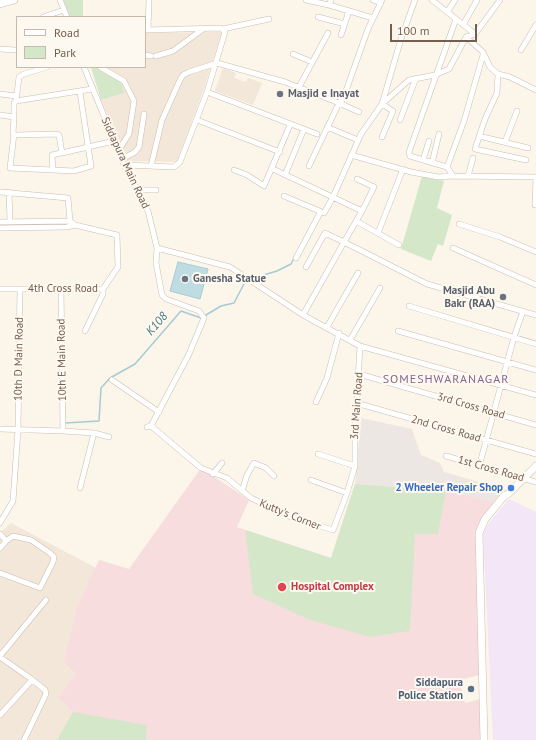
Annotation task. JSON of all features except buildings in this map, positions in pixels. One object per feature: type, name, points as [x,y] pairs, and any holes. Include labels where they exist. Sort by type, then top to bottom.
[{"type":"street","points":[[0,4],[14,0]]},
{"type":"street","points":[[60,0],[67,16]]},
{"type":"street","points":[[149,0],[147,30],[223,28],[269,19]]},
{"type":"street","points":[[306,0],[330,2],[349,11],[373,18]]},
{"type":"street","points":[[309,166],[339,102],[343,99],[373,18],[381,1],[372,0]]},
{"type":"street","points":[[382,104],[401,39],[415,0]]},
{"type":"street","points":[[447,12],[455,0]]},
{"type":"street","points":[[463,25],[477,0]]},
{"type":"street","points":[[296,258],[320,213],[324,213],[333,197],[358,140],[382,104],[409,80],[435,75],[452,66],[466,38],[475,34],[498,2],[491,0]]},
{"type":"street","points":[[434,1],[475,34]]},
{"type":"street","points":[[46,16],[64,10]]},
{"type":"street","points":[[341,35],[349,11]]},
{"type":"street","points":[[318,17],[345,24]]},
{"type":"street","points":[[453,176],[447,167],[410,156],[409,152],[456,19]]},
{"type":"street","points":[[521,50],[536,26]]},
{"type":"street","points":[[146,55],[154,56],[174,51],[203,28]]},
{"type":"street","points":[[124,165],[174,167],[180,162],[197,120],[217,63],[225,32],[223,28]]},
{"type":"street","points":[[299,87],[328,33]]},
{"type":"street","points":[[466,38],[482,52],[490,67],[498,74],[510,76],[536,90]]},
{"type":"street","points":[[0,50],[15,50]]},
{"type":"street","points":[[447,167],[464,121],[482,52]]},
{"type":"street","points":[[293,54],[312,62]]},
{"type":"street","points":[[151,166],[162,120],[180,80],[190,72],[217,63],[299,87],[330,100],[339,102],[359,112]]},
{"type":"street","points":[[44,68],[19,77],[14,103],[14,134],[10,168],[74,171],[91,166],[80,92]]},
{"type":"street","name":"Siddapura Main Road","points":[[84,68],[124,165],[148,211],[158,248],[156,263],[162,295],[166,299],[199,310],[204,318],[189,354],[159,412]]},
{"type":"street","points":[[102,68],[124,81],[134,101],[129,134],[118,151]]},
{"type":"street","points":[[498,74],[497,93],[475,149],[526,160]]},
{"type":"street","points":[[400,120],[416,78]]},
{"type":"street","points":[[0,94],[16,98],[80,92],[92,89]]},
{"type":"street","points":[[207,92],[316,134]]},
{"type":"street","points":[[382,104],[394,111],[382,137]]},
{"type":"street","points":[[505,142],[517,111]]},
{"type":"street","points":[[122,159],[134,152],[139,147],[144,114]]},
{"type":"street","points":[[0,116],[14,117]]},
{"type":"street","points":[[197,120],[280,152]]},
{"type":"street","points":[[234,170],[247,175],[264,186],[273,169],[290,125]]},
{"type":"street","points":[[327,127],[358,140]]},
{"type":"street","points":[[285,175],[304,130]]},
{"type":"street","points":[[14,134],[59,135],[61,153]]},
{"type":"street","points":[[432,163],[439,134]]},
{"type":"street","points":[[479,136],[528,148]]},
{"type":"street","points":[[53,170],[53,154],[88,148],[114,141]]},
{"type":"street","points":[[423,160],[429,141]]},
{"type":"street","points":[[351,155],[438,177],[536,177],[535,205]]},
{"type":"street","points":[[468,176],[473,158]]},
{"type":"street","points":[[273,169],[362,211]]},
{"type":"street","points":[[378,233],[403,169]]},
{"type":"street","points":[[303,315],[374,187],[357,179]]},
{"type":"street","points":[[137,190],[156,190]]},
{"type":"street","points":[[0,192],[68,198],[72,223]]},
{"type":"street","points":[[9,192],[10,222]]},
{"type":"street","points":[[284,196],[320,213]]},
{"type":"street","points":[[356,221],[399,245]]},
{"type":"street","points":[[0,222],[72,223],[117,236],[118,267],[103,289]]},
{"type":"street","points":[[0,228],[67,227],[72,223]]},
{"type":"street","points":[[459,224],[500,237],[536,252]]},
{"type":"street","points":[[306,267],[324,233],[427,284],[536,315]]},
{"type":"street","points":[[158,248],[230,267],[303,315],[339,333],[360,346],[502,384],[536,395]]},
{"type":"street","points":[[453,248],[536,285]]},
{"type":"street","points":[[327,327],[358,273]]},
{"type":"street","points":[[350,340],[380,288]]},
{"type":"street","name":"4th Cross Road","points":[[0,289],[103,289],[103,294],[85,331]]},
{"type":"street","name":"10th D Main Road","points":[[0,523],[13,501],[18,430],[20,289]]},
{"type":"street","name":"10th E Main Road","points":[[61,289],[63,431]]},
{"type":"street","points":[[409,306],[536,344]]},
{"type":"street","points":[[479,466],[514,337],[523,311]]},
{"type":"street","points":[[398,331],[536,370]]},
{"type":"street","points":[[316,402],[327,378],[339,333]]},
{"type":"street","name":"3rd Main Road","points":[[355,466],[356,403],[360,346]]},
{"type":"street","name":"3rd Cross Road","points":[[359,374],[536,425]]},
{"type":"street","points":[[112,380],[159,412],[149,427],[201,468],[213,474],[227,478],[242,490],[250,467],[254,463],[266,468],[274,476]]},
{"type":"street","name":"2nd Cross Road","points":[[356,403],[536,454]]},
{"type":"street","points":[[0,429],[94,433],[109,437]]},
{"type":"street","points":[[80,488],[94,433]]},
{"type":"street","points":[[318,454],[355,466]]},
{"type":"street","name":"1st Cross Road","points":[[446,456],[536,482]]},
{"type":"street","points":[[213,474],[222,463]]},
{"type":"street","name":"Kutty's Corner","points":[[242,490],[251,498],[291,517],[330,531],[335,528],[355,466]]},
{"type":"street","points":[[484,740],[485,725],[479,532],[485,519],[504,496],[524,479],[536,466]]},
{"type":"street","points":[[311,480],[347,493]]},
{"type":"street","points":[[0,534],[6,541]]},
{"type":"street","points":[[0,548],[6,541],[14,536],[31,540],[54,557],[40,588],[0,572]]},
{"type":"street","points":[[24,740],[46,696],[45,690],[0,656],[46,600]]},
{"type":"street","points":[[0,715],[32,680]]},
{"type":"street","points":[[485,725],[487,740]]},
{"type":"shaded area","points":[[222,32],[203,91],[177,162],[127,161],[101,100],[124,93],[99,68],[146,68],[146,33]]},
{"type":"shaded area","points":[[223,68],[236,73],[234,78],[246,82],[248,78],[262,83],[253,105],[215,91]]},
{"type":"shaded area","points":[[361,418],[412,429],[421,455],[440,463],[444,472],[507,490],[496,502],[446,491],[355,484]]},
{"type":"shaded area","name":"Hospital Complex","points":[[201,468],[249,500],[237,527],[331,558],[355,484],[446,491],[496,502],[477,531],[480,675],[459,680],[465,703],[480,699],[482,740],[57,740],[73,712],[58,698],[76,673],[64,662],[78,604],[99,560],[129,569]]},
{"type":"shaded area","points":[[509,499],[536,512],[536,740],[493,740],[483,530]]},
{"type":"shaded area","points":[[11,523],[96,568],[78,604],[76,673],[58,698],[73,712],[57,740],[0,740],[0,533]]},
{"type":"green space","points":[[63,0],[83,0],[83,16],[69,16]]},
{"type":"green space","points":[[91,68],[100,68],[120,79],[124,93],[101,100]]},
{"type":"green space","points":[[422,176],[444,181],[437,208],[452,215],[443,246],[438,244],[431,261],[401,249]]},
{"type":"green space","points":[[355,484],[446,491],[438,534],[415,534],[410,631],[370,637],[310,620],[253,594],[245,530],[331,558]]},
{"type":"green space","points":[[73,712],[147,725],[146,740],[57,740]]},
{"type":"water","points":[[178,262],[208,269],[200,299],[170,291]]},
{"type":"waterway","name":"K108","points":[[250,279],[277,271],[291,264],[294,258]]},
{"type":"waterway","name":"K108","points":[[65,423],[99,421],[101,388],[110,378],[135,364],[181,311],[201,318],[221,306],[234,303],[246,280]]},
{"type":"place","name":"Masjid e Inayat","points":[[280,94]]},
{"type":"place","name":"Ganesha Statue","points":[[185,279]]},
{"type":"place","name":"Masjid Abu Bakr (RAA)","points":[[503,297]]},
{"type":"place","name":"2 Wheeler Repair Shop","points":[[511,488]]},
{"type":"place","name":"Hospital Complex","points":[[282,587]]},
{"type":"place","name":"Siddapura Police Station","points":[[471,689]]},
{"type":"district","name":"SOMESHWARANAGAR","points":[[446,380]]}]
